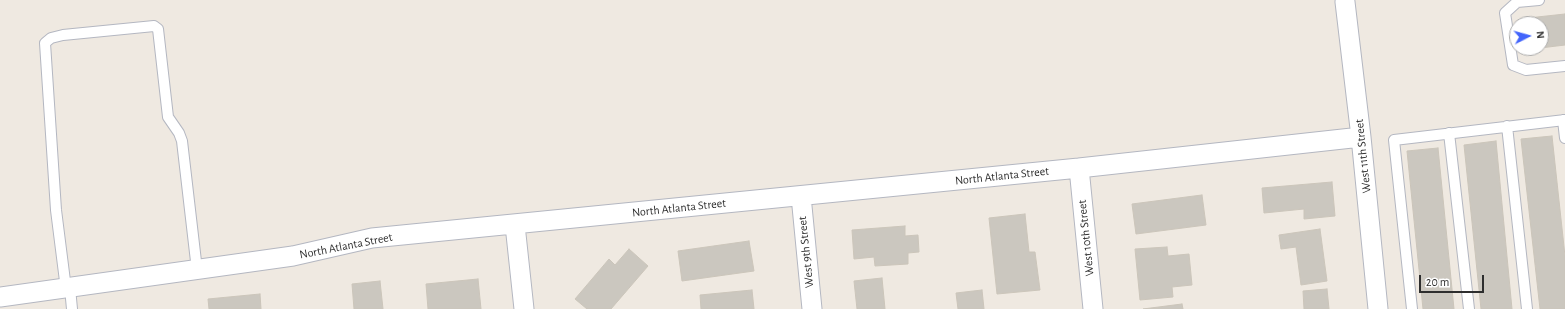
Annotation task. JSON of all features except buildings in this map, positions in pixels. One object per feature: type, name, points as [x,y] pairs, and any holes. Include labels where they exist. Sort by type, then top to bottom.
[{"type":"street","name":"West 11th Street","points":[[1345,2],[1361,137],[1378,309]]},
{"type":"street","name":"North Atlanta Street","points":[[0,297],[293,256],[372,238],[1079,168],[1361,137]]},
{"type":"street","name":"West 10th Street","points":[[1079,168],[1093,309]]},
{"type":"street","name":"West 9th Street","points":[[801,196],[812,309]]},
{"type":"street","points":[[515,224],[524,309]]},
{"type":"lane","points":[[1539,0],[1517,2],[1505,13],[1513,65],[1526,70],[1565,66]]},
{"type":"lane","points":[[72,309],[56,210],[45,43],[51,38],[63,35],[154,26],[158,29],[168,117],[179,133],[182,141],[197,270]]},
{"type":"lane","points":[[1412,309],[1394,140],[1564,120],[1565,138]]},
{"type":"lane","points":[[1507,126],[1526,309]]},
{"type":"lane","points":[[1449,133],[1469,309]]}]
